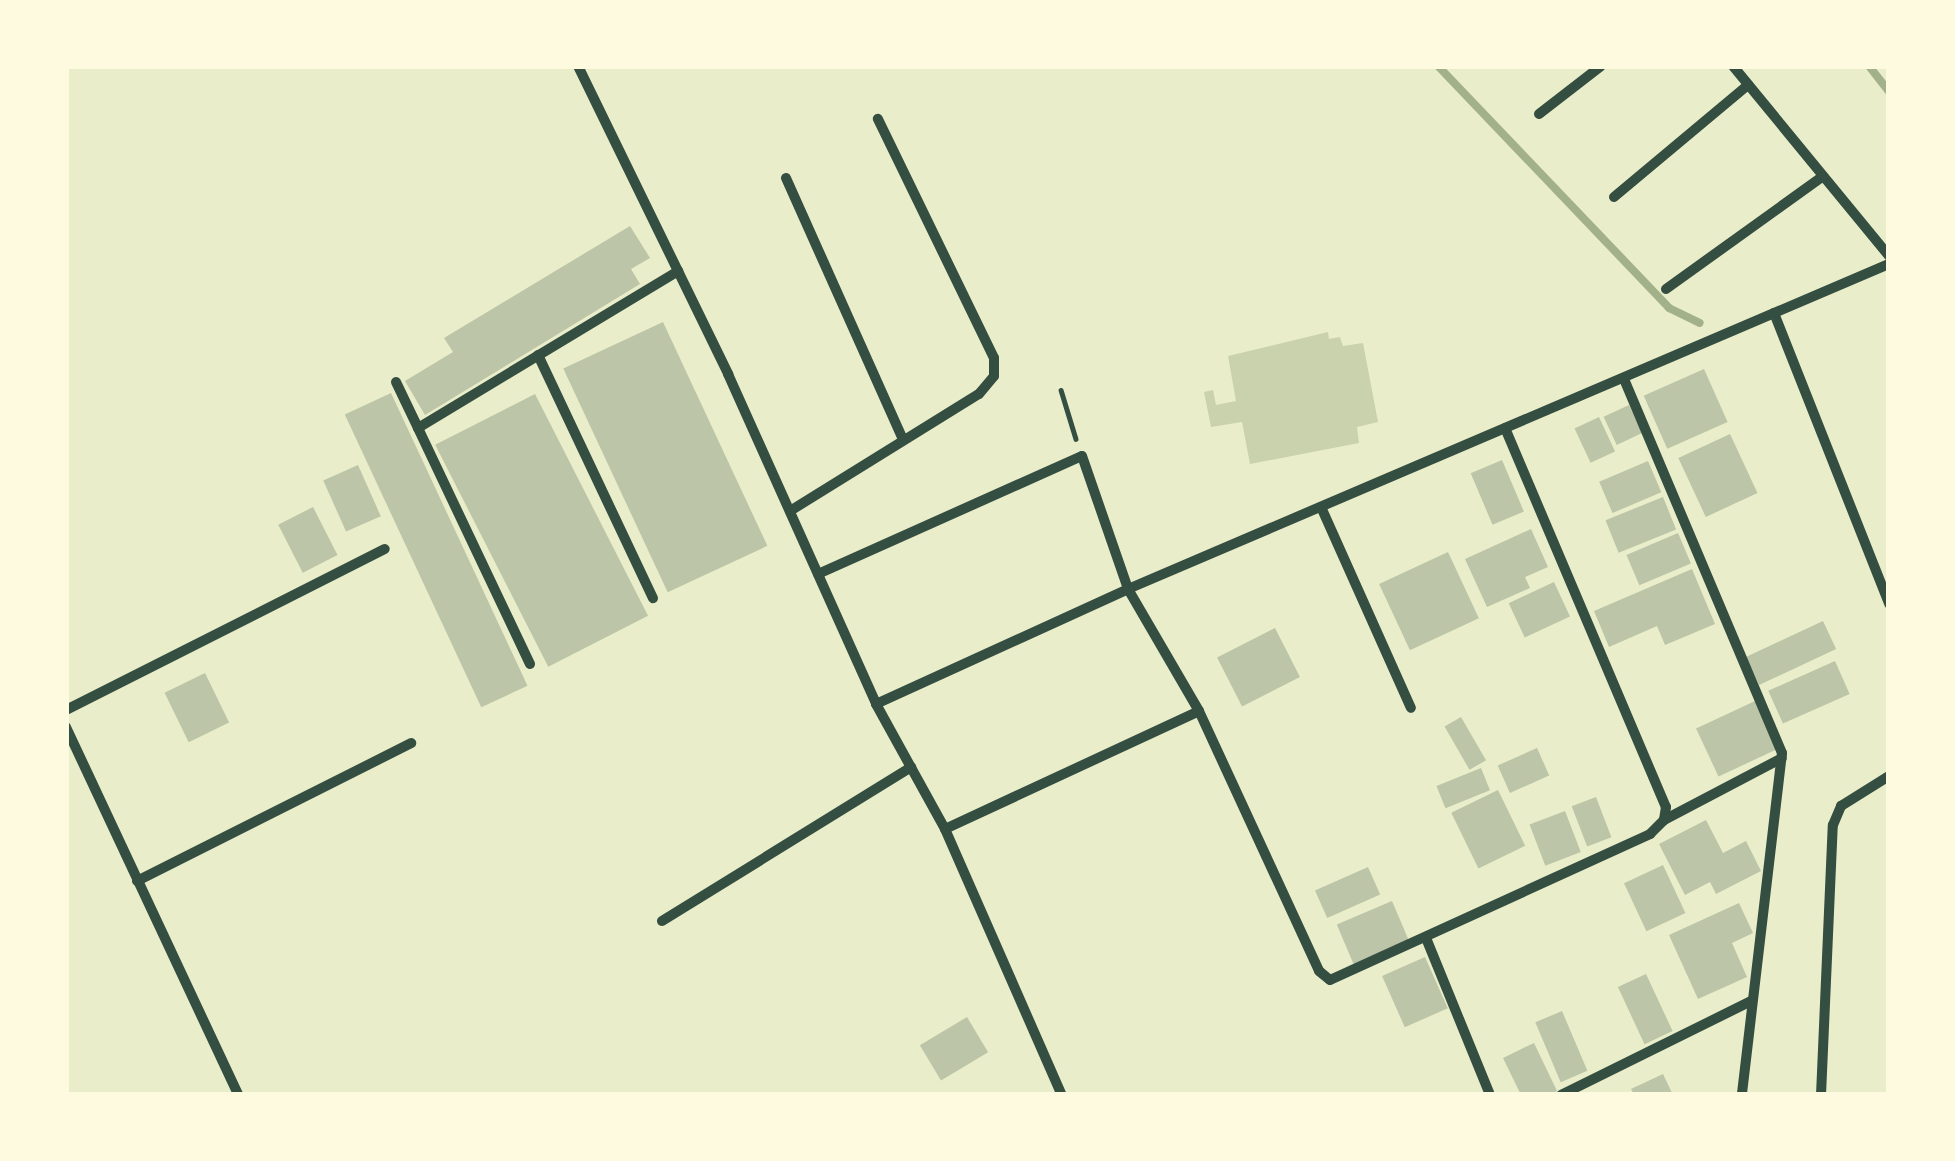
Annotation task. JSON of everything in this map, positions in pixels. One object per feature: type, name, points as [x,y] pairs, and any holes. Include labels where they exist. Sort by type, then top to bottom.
[{"type":"street","points":[[578,66],[877,704],[945,829],[1063,1095]]},
{"type":"street","points":[[1539,114],[1601,66]]},
{"type":"street","points":[[877,704],[1129,589],[1624,379],[1889,260],[1733,66]]},
{"type":"street","points":[[1614,197],[1748,85]]},
{"type":"street","points":[[790,512],[979,394],[995,364],[878,119]]},
{"type":"street","points":[[1666,290],[1823,176]]},
{"type":"street","points":[[786,178],[903,439]]},
{"type":"street","points":[[418,428],[678,271]]},
{"type":"street","points":[[1774,313],[1889,604]]},
{"type":"street","points":[[538,355],[653,598]]},
{"type":"street","points":[[1624,379],[1783,758],[1742,1095]]},
{"type":"street","points":[[396,382],[530,664]]},
{"type":"street","points":[[1505,428],[1666,807],[1664,820]]},
{"type":"street","points":[[818,574],[1082,456],[1129,589],[1199,711],[1323,977],[1340,978],[1649,834],[1664,820],[1783,758]]},
{"type":"street","points":[[1321,507],[1411,708]]},
{"type":"street","points":[[66,710],[385,549]]},
{"type":"street","points":[[945,829],[1199,711]]},
{"type":"street","points":[[66,727],[238,1095]]},
{"type":"street","points":[[137,881],[411,743]]},
{"type":"street","points":[[662,921],[911,767]]},
{"type":"street","points":[[1821,1095],[1833,825],[1841,806],[1889,776]]},
{"type":"street","points":[[1426,938],[1490,1095]]},
{"type":"street","points":[[1561,1095],[1751,1001]]},
{"type":"path","points":[[1061,390],[1082,456]]},
{"type":"green space","points":[[1328,332],[1329,339],[1340,337],[1343,346],[1363,343],[1378,422],[1357,427],[1359,443],[1250,464],[1242,422],[1211,427],[1204,392],[1213,390],[1216,405],[1236,401],[1228,356]]},
{"type":"building","points":[[630,226],[650,258],[631,269],[640,284],[425,415],[405,381],[453,352],[444,338]]},
{"type":"building","points":[[663,322],[767,546],[668,592],[563,368]]},
{"type":"building","points":[[1704,369],[1728,422],[1667,449],[1644,396]]},
{"type":"building","points":[[391,393],[528,686],[481,707],[345,415]]},
{"type":"building","points":[[535,394],[648,616],[548,667],[435,445]]},
{"type":"building","points":[[1629,405],[1642,433],[1617,445],[1604,417]]},
{"type":"building","points":[[1599,417],[1615,451],[1591,463],[1575,428]]},
{"type":"building","points":[[1730,434],[1757,493],[1706,517],[1678,458]]},
{"type":"building","points":[[1502,460],[1524,512],[1493,525],[1471,473]]},
{"type":"building","points":[[1648,461],[1661,492],[1612,513],[1599,482]]},
{"type":"building","points":[[358,465],[381,516],[346,532],[323,480]]},
{"type":"building","points":[[1663,497],[1676,529],[1619,553],[1606,520]]},
{"type":"building","points":[[313,507],[338,555],[303,573],[278,525]]},
{"type":"building","points":[[1531,529],[1548,567],[1525,577],[1530,588],[1487,607],[1465,559]]},
{"type":"building","points":[[1678,533],[1691,563],[1639,585],[1626,555]]},
{"type":"building","points":[[1448,552],[1479,618],[1410,650],[1379,584]]},
{"type":"building","points":[[1692,569],[1715,624],[1665,645],[1657,626],[1609,647],[1594,611]]},
{"type":"building","points":[[1554,582],[1570,616],[1525,638],[1509,603]]},
{"type":"building","points":[[1823,621],[1836,649],[1759,685],[1746,657]]},
{"type":"building","points":[[1275,628],[1300,677],[1242,707],[1217,658]]},
{"type":"building","points":[[1835,661],[1850,694],[1783,724],[1768,691]]},
{"type":"building","points":[[205,673],[229,722],[189,742],[165,693]]},
{"type":"building","points":[[1755,701],[1777,749],[1718,777],[1696,728]]},
{"type":"building","points":[[1461,717],[1486,760],[1470,770],[1445,726]]},
{"type":"building","points":[[1537,748],[1549,775],[1510,793],[1498,765]]},
{"type":"building","points":[[1481,768],[1490,790],[1445,808],[1436,786]]},
{"type":"building","points":[[1498,790],[1525,846],[1478,869],[1451,813]]},
{"type":"building","points":[[1596,797],[1611,837],[1587,846],[1572,806]]},
{"type":"building","points":[[1565,811],[1581,852],[1545,866],[1530,825]]},
{"type":"building","points":[[1706,820],[1723,853],[1746,841],[1761,871],[1716,894],[1710,882],[1685,895],[1659,844]]},
{"type":"building","points":[[1663,865],[1685,913],[1646,931],[1624,883]]},
{"type":"building","points":[[1368,867],[1380,894],[1327,918],[1315,891]]},
{"type":"building","points":[[1392,901],[1409,941],[1354,964],[1337,924]]},
{"type":"building","points":[[1739,903],[1753,933],[1732,943],[1747,977],[1698,999],[1669,935]]},
{"type":"building","points":[[1425,957],[1448,1008],[1405,1027],[1382,976]]},
{"type":"building","points":[[1646,974],[1673,1031],[1645,1044],[1618,987]]},
{"type":"building","points":[[1562,1011],[1587,1071],[1561,1082],[1535,1022]]},
{"type":"building","points":[[967,1017],[988,1052],[941,1080],[920,1045]]},
{"type":"building","points":[[1534,1043],[1557,1091],[1549,1095],[1521,1095],[1503,1058]]},
{"type":"building","points":[[1663,1074],[1673,1095],[1634,1095],[1631,1089]]},
{"type":"waterway","points":[[1438,66],[1669,308],[1700,323]]},
{"type":"waterway","points":[[1869,66],[1889,92]]}]
